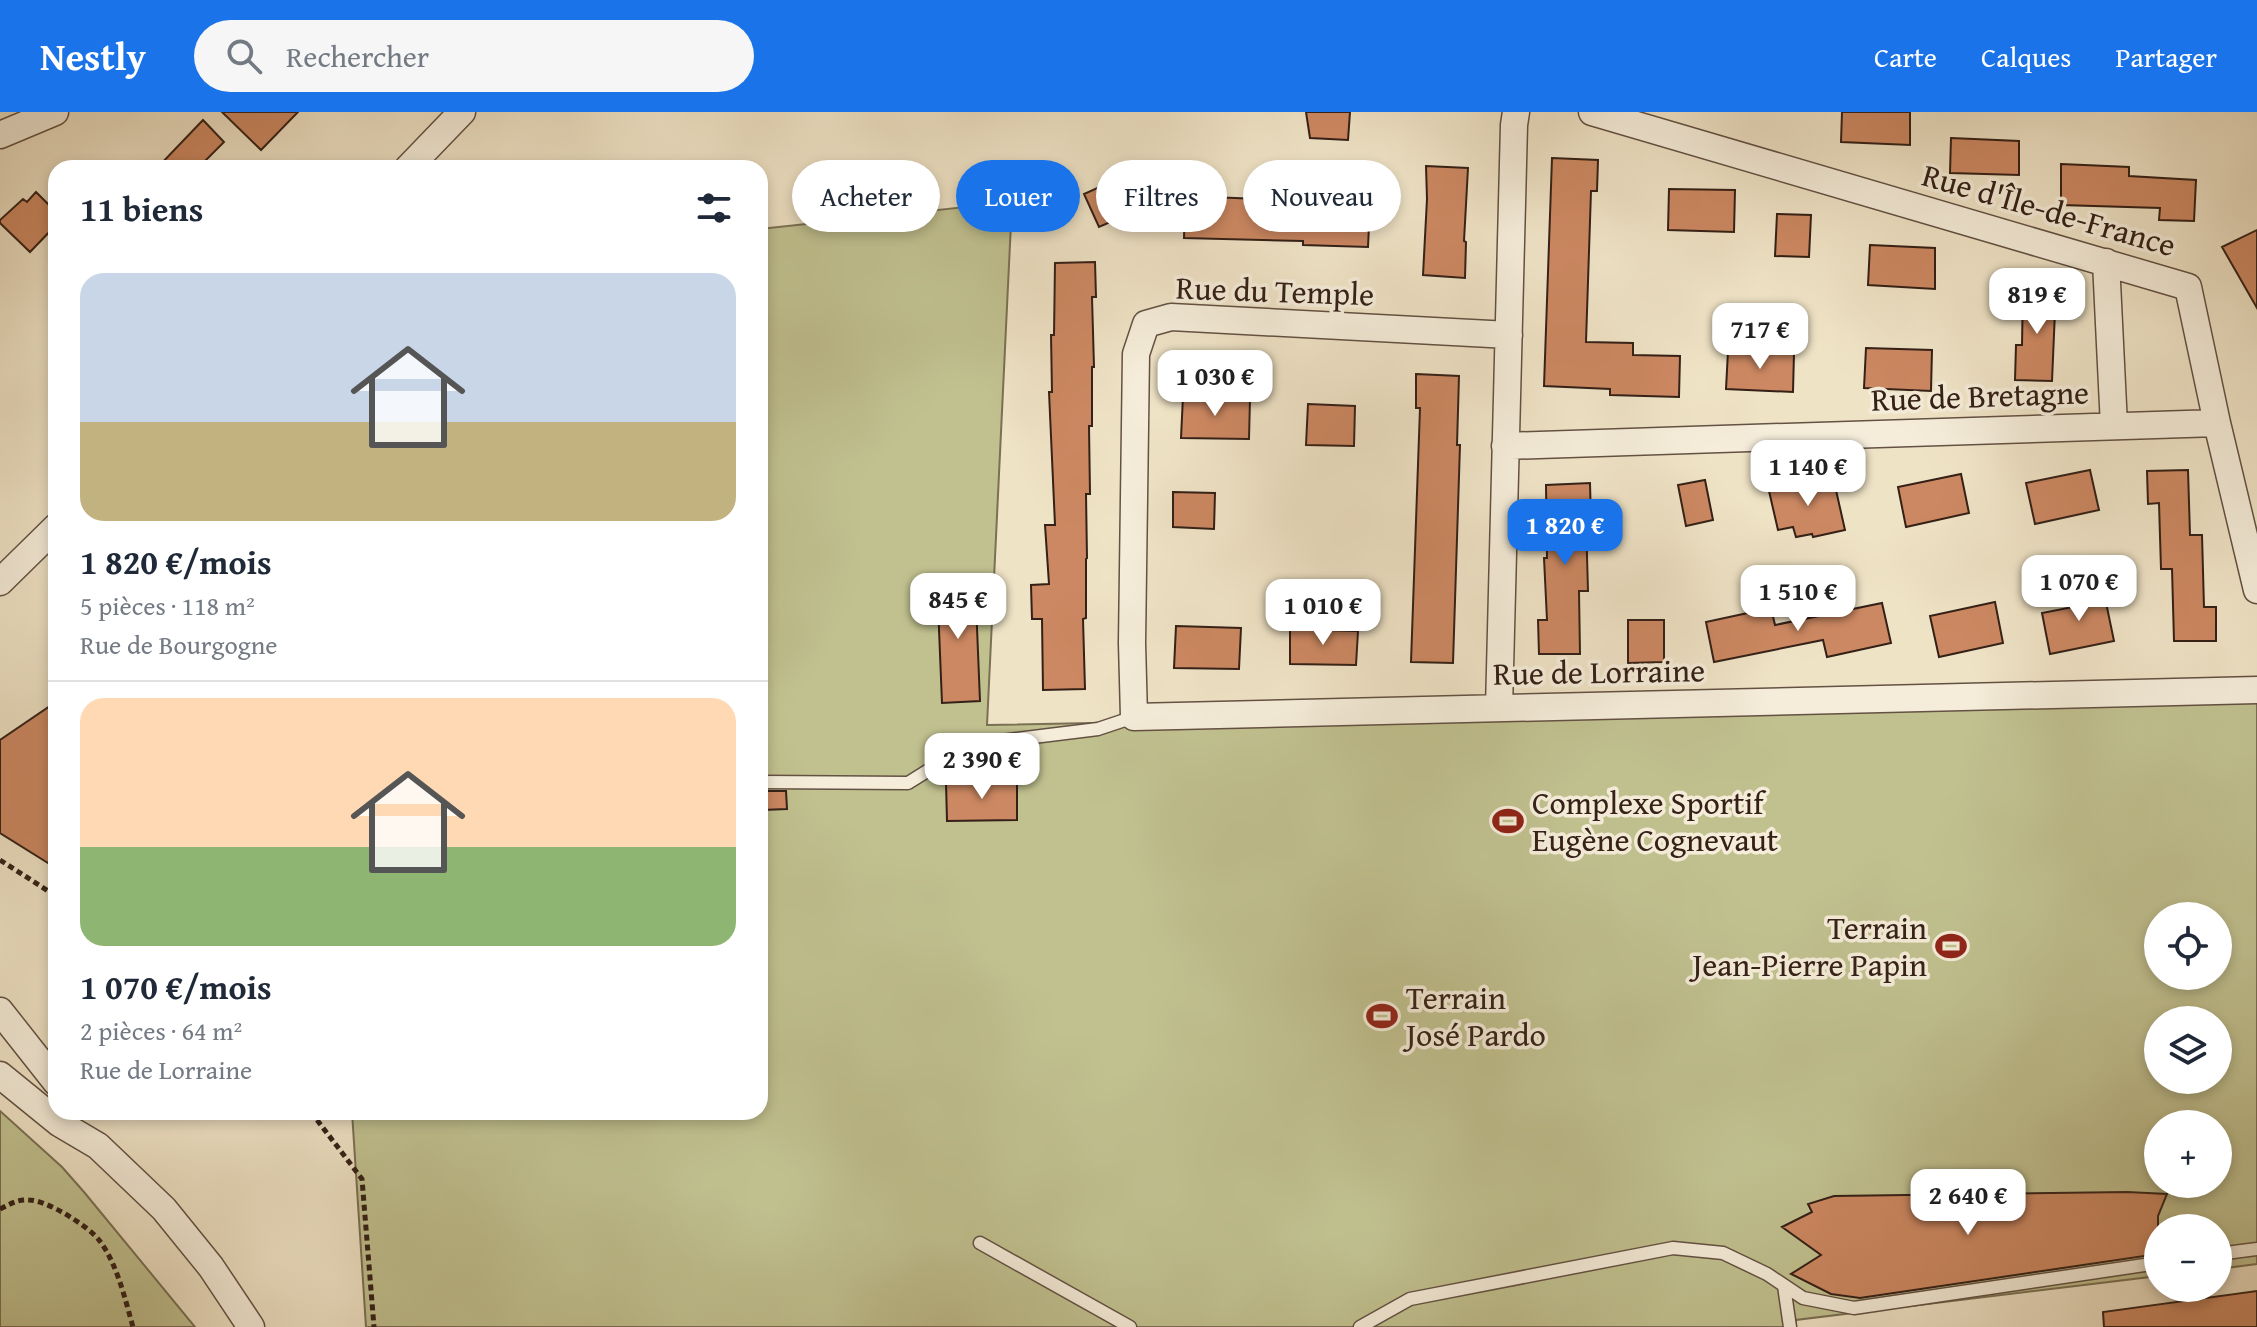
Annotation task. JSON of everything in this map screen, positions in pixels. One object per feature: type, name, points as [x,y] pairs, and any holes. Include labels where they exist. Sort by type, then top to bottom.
[{"type":"street","points":[[0,135],[55,112]]},
{"type":"street","points":[[416,160],[462,112]]},
{"type":"street","points":[[1499,708],[1516,112]]},
{"type":"street","name":"Rue d'Île-de-France","points":[[1592,112],[2188,287],[2257,590]]},
{"type":"street","points":[[2106,262],[2114,426]]},
{"type":"street","name":"Rue du Temple","points":[[1134,717],[1132,643],[1136,354],[1146,324],[1171,317],[1509,335]]},
{"type":"street","name":"Rue de Bretagne","points":[[1505,446],[2217,423]]},
{"type":"street","points":[[0,582],[48,535]]},
{"type":"street","name":"Rue de Lorraine","points":[[1134,717],[2257,690]]},
{"type":"street","points":[[0,1011],[48,1071]]},
{"type":"street","points":[[1,1076],[48,1114]]},
{"type":"street","points":[[55,1120],[98,1146],[164,1209],[211,1267],[251,1327]]},
{"type":"street","points":[[82,1120],[98,1146]]},
{"type":"lane","points":[[768,782],[908,783],[969,745],[1098,729],[1134,717]]},
{"type":"lane","points":[[0,1030],[38,1057]]},
{"type":"lane","points":[[980,1243],[1130,1327]]},
{"type":"lane","points":[[1360,1327],[1410,1299],[1673,1248],[1723,1253],[1767,1274],[1803,1298],[1854,1308],[2144,1265]]},
{"type":"lane","points":[[2232,1252],[2257,1249]]},
{"type":"lane","points":[[1784,1286],[1790,1327]]},
{"type":"path","points":[[0,860],[48,891]]},
{"type":"path","points":[[317,1120],[362,1179],[374,1327]]},
{"type":"path","points":[[0,1209],[16,1201],[32,1199],[50,1205],[99,1239],[120,1280],[133,1327]]},
{"type":"green space","name":"Complexe Sportif Eugène Cognevaut","points":[[956,208],[956,232],[1011,232],[987,725],[2257,701],[2257,1264],[2232,1267],[2232,1214],[2144,1214],[2144,1278],[1796,1320],[1796,1327],[366,1327],[353,1120],[768,1120],[768,228],[792,226],[792,232],[940,232],[940,210]]},
{"type":"green space","points":[[0,1111],[62,1167],[195,1327],[0,1327]]},
{"type":"building","points":[[222,112],[298,112],[261,150]]},
{"type":"building","points":[[1306,112],[1350,112],[1348,140],[1310,138]]},
{"type":"building","points":[[1842,112],[1910,112],[1910,145],[1841,142]]},
{"type":"building","points":[[203,120],[224,142],[206,160],[165,160]]},
{"type":"building","points":[[1951,138],[2019,141],[2019,175],[1950,173]]},
{"type":"building","points":[[1552,158],[1598,160],[1597,191],[1591,191],[1586,342],[1633,343],[1633,355],[1680,356],[1679,397],[1610,395],[1610,389],[1544,386]]},
{"type":"building","points":[[2061,164],[2129,167],[2129,176],[2196,180],[2194,221],[2159,220],[2160,208],[2061,205]]},
{"type":"building","points":[[1426,166],[1468,168],[1465,278],[1423,275]]},
{"type":"building","points":[[1096,189],[1096,220],[1084,194]]},
{"type":"building","points":[[1669,189],[1735,190],[1734,232],[1668,230]]},
{"type":"building","points":[[36,192],[48,204],[48,233],[30,252],[0,223],[23,199],[27,202]]},
{"type":"building","points":[[1227,198],[1243,198],[1243,232],[1369,232],[1368,247],[1303,245],[1303,241],[1184,238],[1184,232],[1227,232]]},
{"type":"building","points":[[1777,214],[1811,215],[1809,257],[1775,256]]},
{"type":"building","points":[[2257,230],[2257,308],[2222,247]]},
{"type":"building","points":[[1870,245],[1935,248],[1935,289],[1868,285]]},
{"type":"building","points":[[1095,262],[1092,426],[1089,426],[1090,494],[1086,494],[1086,618],[1083,619],[1085,689],[1043,690],[1042,619],[1032,619],[1031,585],[1049,584],[1045,525],[1055,525],[1049,392],[1052,392],[1055,263]]},
{"type":"building","points":[[2023,288],[2056,288],[2052,381],[2015,380],[2016,345],[2022,345]]},
{"type":"building","points":[[1866,348],[1932,350],[1931,391],[1864,388]]},
{"type":"building","points":[[1728,351],[1794,353],[1793,392],[1726,389]]},
{"type":"building","points":[[1416,374],[1459,376],[1457,445],[1460,445],[1453,663],[1411,662],[1420,408],[1416,408]]},
{"type":"building","points":[[1183,396],[1250,399],[1249,439],[1181,438]]},
{"type":"building","points":[[1308,404],[1355,406],[1354,446],[1306,445]]},
{"type":"building","points":[[2090,470],[2099,510],[2035,524],[2026,483]]},
{"type":"building","points":[[2188,470],[2190,535],[2202,535],[2204,607],[2216,607],[2216,641],[2174,641],[2172,569],[2161,569],[2159,503],[2148,504],[2147,471]]},
{"type":"building","points":[[1961,474],[1969,513],[1906,527],[1898,487]]},
{"type":"building","points":[[1833,477],[1845,530],[1813,537],[1812,534],[1796,537],[1793,527],[1778,530],[1769,491]]},
{"type":"building","points":[[1705,480],[1713,520],[1686,526],[1678,485]]},
{"type":"building","points":[[1590,483],[1591,520],[1586,520],[1588,591],[1579,591],[1580,654],[1539,654],[1538,620],[1547,620],[1544,558],[1547,558],[1546,485]]},
{"type":"building","points":[[1173,492],[1215,493],[1214,529],[1173,527]]},
{"type":"building","points":[[975,579],[980,701],[942,703],[937,580]]},
{"type":"building","points":[[2103,588],[2114,641],[2050,654],[2042,613],[2073,607],[2071,594]]},
{"type":"building","points":[[1995,602],[2003,643],[1939,657],[1930,616]]},
{"type":"building","points":[[1882,603],[1891,643],[1827,657],[1823,640],[1714,662],[1706,622],[1771,608],[1775,625]]},
{"type":"building","points":[[1628,620],[1664,620],[1664,662],[1628,663]]},
{"type":"building","points":[[1176,626],[1241,628],[1239,669],[1174,668]]},
{"type":"building","points":[[1290,629],[1358,631],[1356,665],[1290,664]]},
{"type":"building","points":[[48,707],[48,863],[0,833],[0,740]]},
{"type":"building","points":[[1017,782],[1017,820],[947,821],[946,783]]},
{"type":"building","points":[[768,791],[786,791],[787,809],[768,810]]},
{"type":"building","points":[[2127,1192],[2144,1193],[2144,1198],[2165,1198],[2159,1214],[2144,1214],[2144,1256],[1860,1298],[1831,1294],[1791,1274],[1821,1255],[1782,1227],[1812,1212],[1808,1204],[1834,1196]]},
{"type":"building","points":[[2257,1291],[2257,1327],[2104,1327],[2103,1312],[2176,1302],[2232,1302],[2232,1294]]},
{"type":"place","name":"Complexe Sportif Eugène Cognevaut","points":[[1508,821]]},
{"type":"place","name":"Terrain Jean-Pierre Papin","points":[[1951,946]]},
{"type":"place","name":"Terrain José Pardo","points":[[1382,1016]]}]
